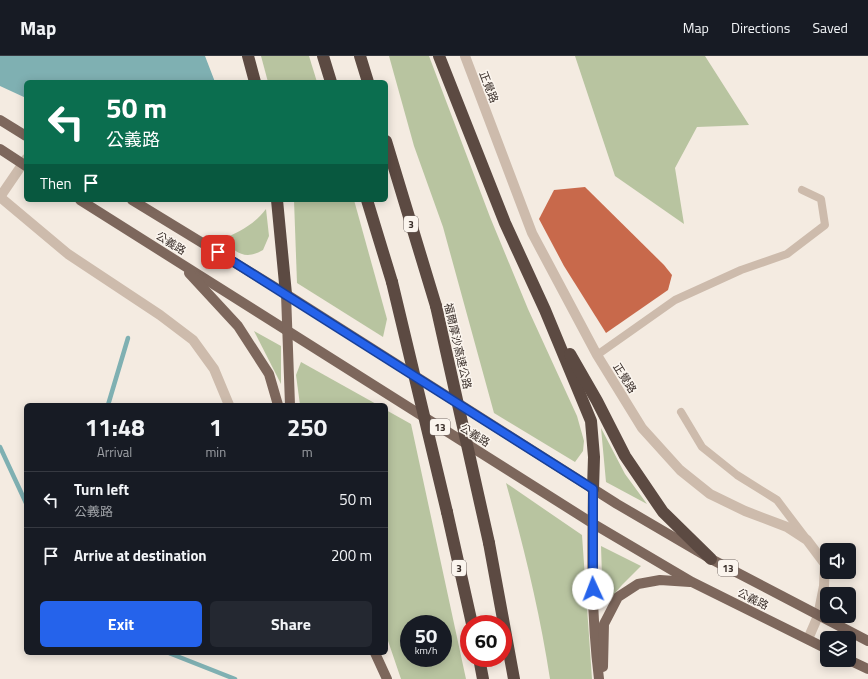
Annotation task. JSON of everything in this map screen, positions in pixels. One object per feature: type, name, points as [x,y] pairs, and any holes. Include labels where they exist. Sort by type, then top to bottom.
[{"type":"highway","points":[[248,56],[254,80]]},
{"type":"highway","points":[[323,56],[330,80]]},
{"type":"highway","points":[[360,56],[367,80]]},
{"type":"highway","points":[[439,56],[505,223],[591,421],[594,457],[593,489]]},
{"type":"highway","name":"福爾摩沙高速公路","points":[[388,148],[436,306],[489,543],[514,679]]},
{"type":"highway","points":[[277,202],[286,294]]},
{"type":"highway","name":"3","points":[[368,202],[392,282],[470,615]]},
{"type":"highway","points":[[544,310],[597,401],[625,456],[663,512],[711,559]]},
{"type":"highway","points":[[481,667],[483,679]]},
{"type":"main road","points":[[0,120],[24,135]]},
{"type":"main road","points":[[0,149],[24,162]]},
{"type":"main road","name":"公義路","points":[[83,202],[592,523],[692,582],[820,645]]},
{"type":"main road","name":"公義路","points":[[135,202],[286,294],[593,489],[711,559],[868,641]]},
{"type":"main road","points":[[180,263],[238,326],[269,374],[277,403]]},
{"type":"main road","points":[[286,294],[288,330],[288,394],[290,403]]},
{"type":"main road","points":[[593,489],[592,523],[594,645],[599,679]]},
{"type":"main road","points":[[604,679],[602,657],[604,624],[618,597],[638,584],[660,580],[692,582]]},
{"type":"main road","points":[[376,655],[387,679]]},
{"type":"main road","points":[[856,663],[868,669]]},
{"type":"street","name":"正覺路","points":[[465,56],[532,233],[597,355],[642,428],[680,470],[710,494],[744,511],[787,526],[807,540],[825,564],[824,586],[818,616],[808,639]]},
{"type":"street","points":[[24,164],[0,197],[68,254],[193,340],[214,369],[228,403]]},
{"type":"lane","points":[[597,355],[675,300],[741,270],[787,254],[825,225],[821,199],[802,190]]},
{"type":"lane","points":[[681,412],[702,447],[737,475],[777,500],[807,540]]},
{"type":"green space","points":[[261,56],[309,56],[316,80],[267,80]]},
{"type":"green space","points":[[389,56],[429,56],[490,217],[528,309],[577,416],[584,441],[583,451],[575,462],[494,413],[443,227],[414,146]]},
{"type":"green space","points":[[575,56],[705,56],[749,125],[697,127],[675,168],[684,224],[615,176]]},
{"type":"green space","points":[[294,202],[355,202],[387,319],[383,337],[297,283]]},
{"type":"green space","points":[[266,209],[269,236],[263,250],[251,255],[241,254],[221,240],[251,224]]},
{"type":"green space","points":[[254,331],[281,346],[281,384]]},
{"type":"green space","points":[[301,362],[374,403],[300,403],[296,375]]},
{"type":"green space","points":[[388,411],[411,424],[460,651],[460,667],[463,667],[466,679],[401,679],[388,641]]},
{"type":"green space","points":[[601,428],[625,474],[647,504],[606,482]]},
{"type":"green space","points":[[506,483],[582,535],[592,679],[550,679],[531,581]]},
{"type":"green space","points":[[601,546],[641,566],[603,607]]},
{"type":"water","points":[[0,56],[205,56],[214,80],[24,80],[24,97],[0,86]]},
{"type":"building","points":[[585,187],[664,265],[672,275],[668,290],[606,333],[564,266],[539,219],[554,190]]},
{"type":"waterway","points":[[109,403],[128,338]]},
{"type":"waterway","points":[[0,447],[24,499]]},
{"type":"waterway","points":[[174,655],[235,679]]},
{"type":"route","points":[[218,252],[358,339],[593,489],[591,547],[593,589]]}]
